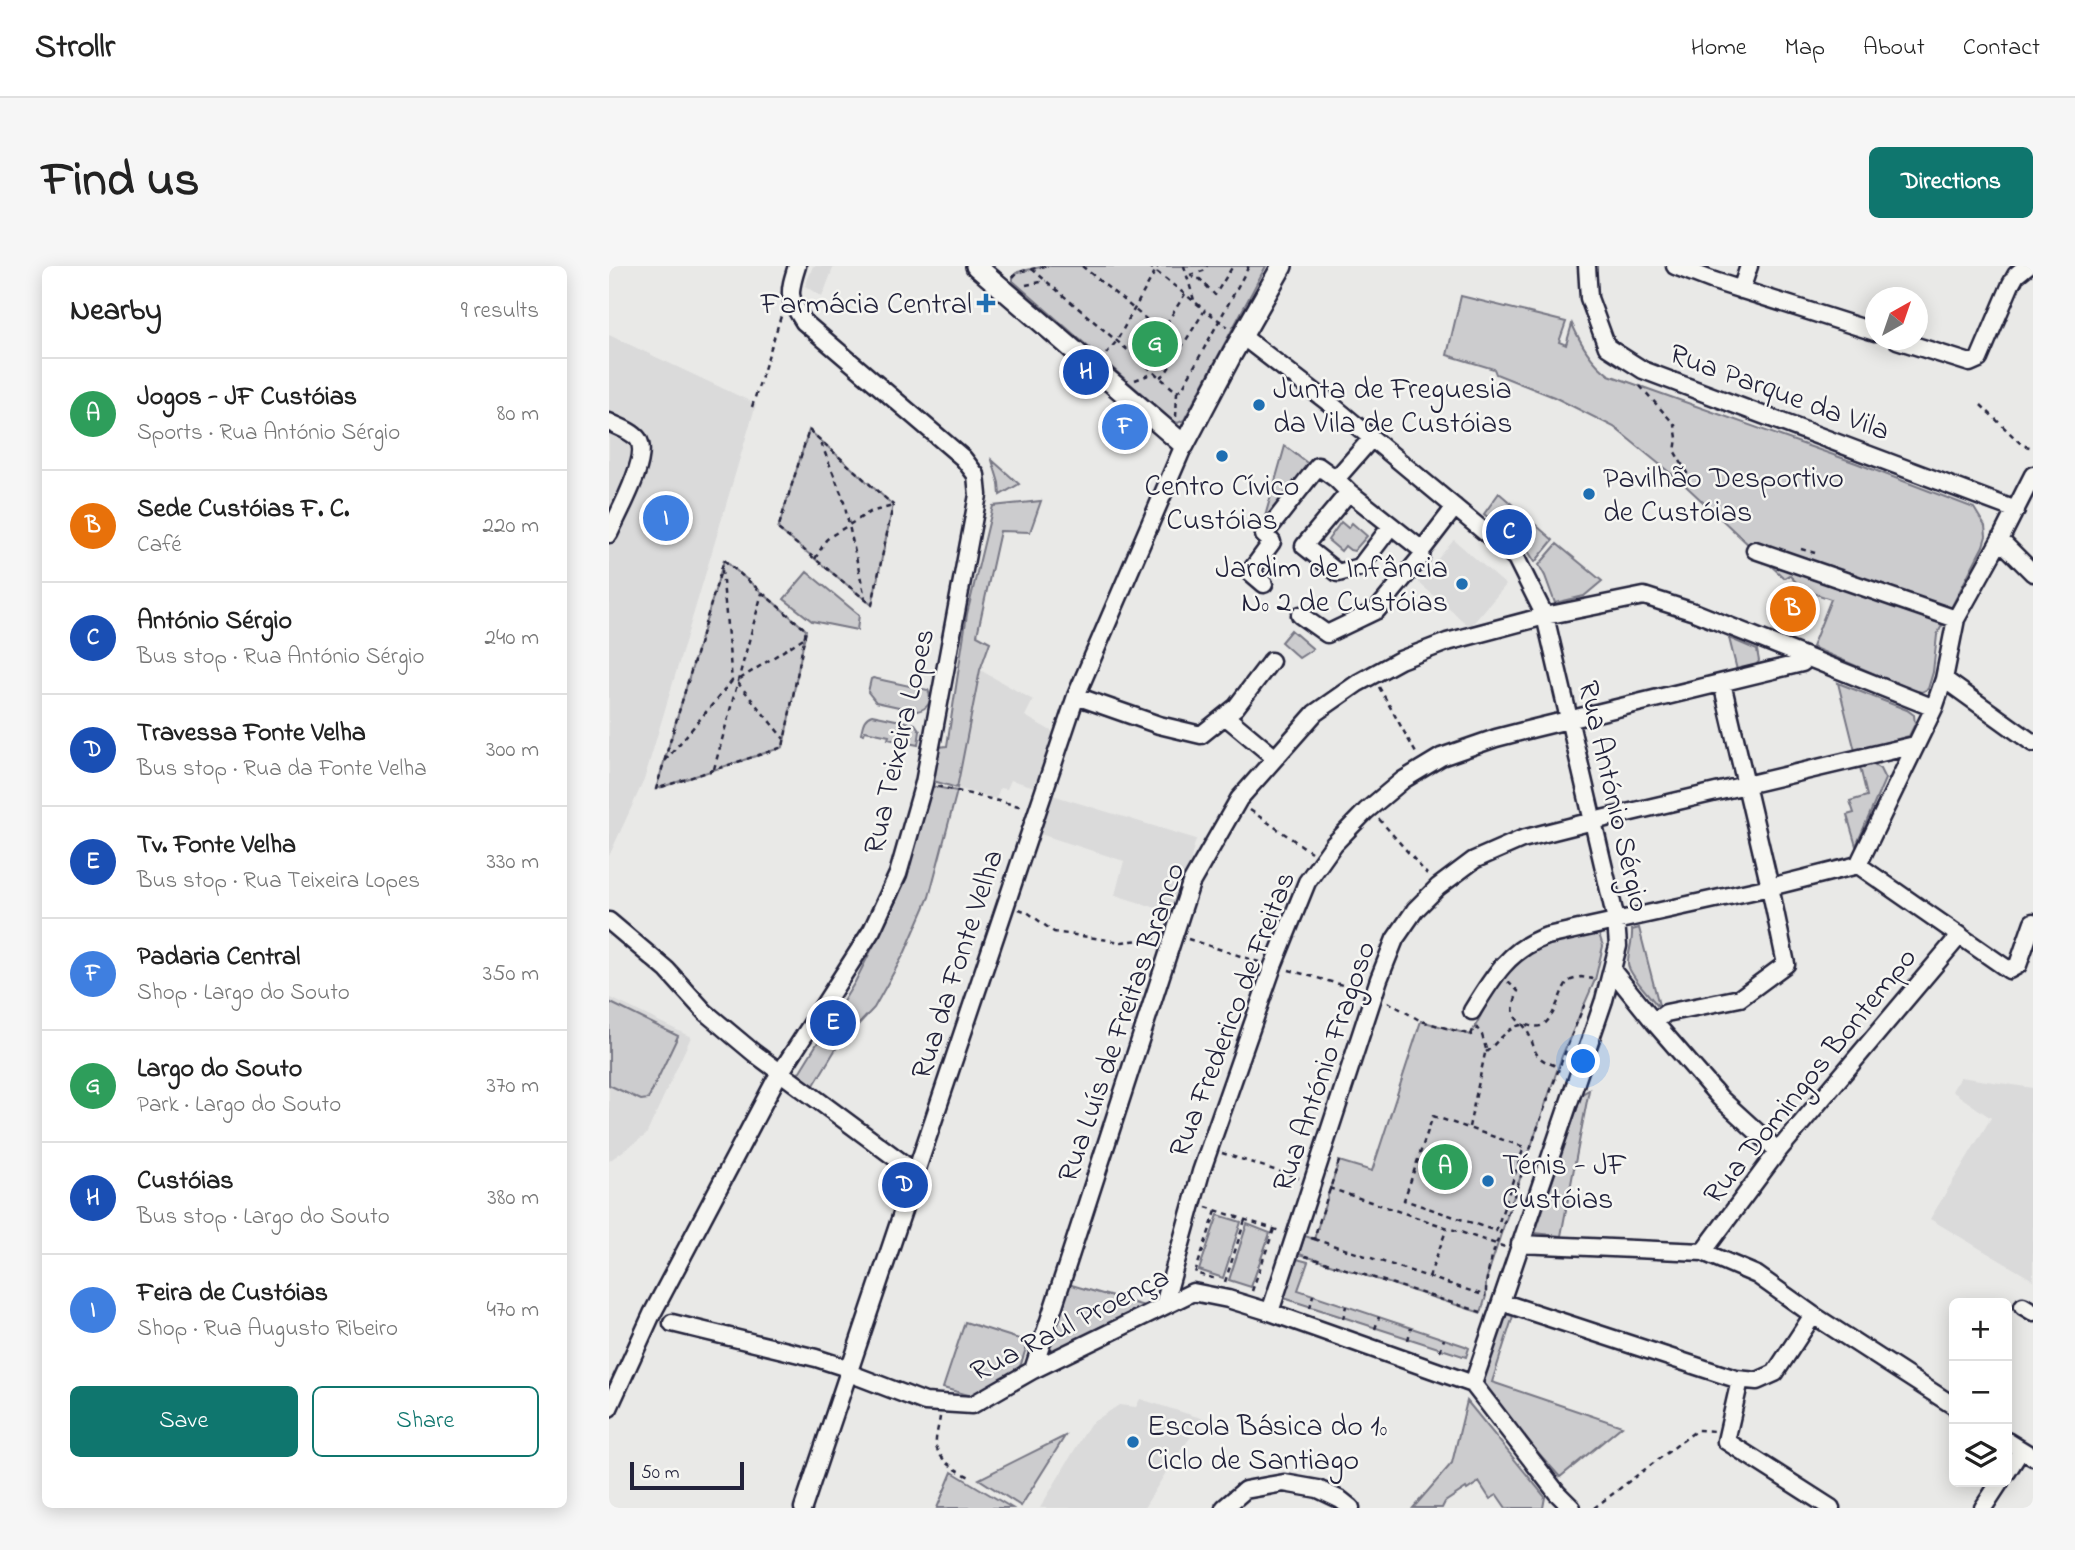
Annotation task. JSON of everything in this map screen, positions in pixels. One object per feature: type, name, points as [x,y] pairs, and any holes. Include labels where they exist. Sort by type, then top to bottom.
[{"type":"main road","points":[[976,266],[1000,277],[1184,445],[1237,333],[1282,266]]},
{"type":"street","points":[[789,288],[797,266]]},
{"type":"street","name":"Rua Parque da Vila","points":[[1587,266],[1589,298],[1607,347],[1643,370],[2016,510]]},
{"type":"street","points":[[1675,266],[1704,272],[1741,290],[1865,329]]},
{"type":"street","points":[[1741,290],[1749,266]]},
{"type":"street","points":[[1928,350],[1970,363],[1979,359],[2011,284],[2028,266]]},
{"type":"street","name":"Rua Teixeira Lopes","points":[[609,1408],[652,1314],[781,1073],[871,930],[898,874],[924,783],[978,495],[976,475],[963,458],[804,322],[794,306],[789,288]]},
{"type":"street","name":"Rua António Sérgio","points":[[1237,333],[1516,558],[1545,616],[1616,920],[1618,946],[1604,1000],[1520,1244],[1494,1299],[1473,1384]]},
{"type":"street","points":[[609,422],[638,439],[642,449],[638,468],[609,534]]},
{"type":"street","points":[[1336,479],[1371,439]]},
{"type":"street","name":"Rua da Fonte Velha","points":[[803,1508],[1076,696],[1184,445]]},
{"type":"street","points":[[1264,584],[1250,572],[1272,542],[1263,535],[1318,466],[1422,550]]},
{"type":"street","points":[[1473,1019],[1501,967],[1529,942],[1858,865],[1934,708],[1944,679],[1956,619],[2033,475]]},
{"type":"street","points":[[1349,492],[1304,546],[1338,573],[1360,567],[1391,526]]},
{"type":"street","points":[[1300,615],[1327,634],[1377,610],[1421,557],[1422,550],[1455,507]]},
{"type":"street","points":[[2000,540],[2033,573]]},
{"type":"street","points":[[1755,550],[1956,619]]},
{"type":"street","name":"Rua Luís de Freitas Branco","points":[[1033,1370],[1191,883],[1237,801],[1315,713],[1400,660],[1447,642],[1545,616],[1644,596],[1694,612],[1934,708]]},
{"type":"street","name":"Rua Frederico de Freitas","points":[[1164,1305],[1209,1148],[1273,966],[1307,882],[1333,844],[1369,808],[1403,780],[1441,757],[1496,738],[1802,663],[1807,658]]},
{"type":"street","points":[[1076,696],[1159,725],[1201,734],[1236,707],[1271,661]]},
{"type":"street","points":[[1944,679],[2033,743]]},
{"type":"street","points":[[1654,1022],[1666,1013],[1740,998],[1786,964],[1722,682]]},
{"type":"street","points":[[1225,716],[1274,757]]},
{"type":"street","name":"Rua António Fragoso","points":[[1270,1312],[1374,994],[1395,939],[1415,910],[1438,887],[1474,860],[1522,839],[1915,745]]},
{"type":"street","name":"Rua Domingos Bontempo","points":[[1858,865],[2009,970],[2018,965],[2033,922]]},
{"type":"street","points":[[609,921],[667,970],[705,1012],[781,1073],[916,1173]]},
{"type":"street","name":"Rua Domingos Bontempo","points":[[1703,1252],[1778,1151],[1960,935]]},
{"type":"street","points":[[1612,970],[1720,1098],[1778,1151]]},
{"type":"street","points":[[1520,1244],[1703,1252],[1757,1276],[1949,1403]]},
{"type":"street","name":"Rua Raúl Proença","points":[[672,1323],[817,1358],[925,1402],[972,1405],[1033,1370],[1193,1292],[1270,1312],[1473,1384]]},
{"type":"street","points":[[1494,1299],[1740,1380],[1757,1381],[1776,1373],[1813,1315]]},
{"type":"street","points":[[1740,1380],[1726,1441],[1831,1508]]},
{"type":"street","points":[[1473,1384],[1571,1508]]},
{"type":"street","points":[[2012,1444],[2027,1454],[2012,1468]]},
{"type":"street","points":[[1224,1508],[1245,1490],[1284,1483],[1318,1489],[1342,1505]]},
{"type":"street","points":[[1983,1508],[1997,1487]]},
{"type":"path","points":[[1000,277],[1045,266]]},
{"type":"path","points":[[1082,266],[1181,348]]},
{"type":"path","points":[[1149,266],[1237,333]]},
{"type":"path","points":[[1102,359],[1116,342],[1158,266]]},
{"type":"path","points":[[1184,266],[1189,275],[1194,302]]},
{"type":"path","points":[[1189,275],[1206,270],[1207,266]]},
{"type":"path","points":[[1189,275],[1200,279],[1215,295],[1233,266]]},
{"type":"path","points":[[1177,392],[1184,387],[1249,266]]},
{"type":"path","points":[[1032,269],[1177,392]]},
{"type":"path","points":[[1019,287],[1046,281]]},
{"type":"path","points":[[752,407],[789,288]]},
{"type":"path","points":[[1161,332],[1185,294]]},
{"type":"path","points":[[1159,378],[1165,373],[1205,310]]},
{"type":"path","points":[[1200,357],[1206,362]]},
{"type":"path","points":[[1643,370],[1640,386],[1675,425],[1675,452],[1686,472],[1686,486]]},
{"type":"path","points":[[1128,382],[1154,373]]},
{"type":"path","points":[[1177,392],[1177,423]]},
{"type":"path","points":[[1981,405],[2022,445],[2033,448]]},
{"type":"path","points":[[809,430],[893,506],[872,605],[778,529],[809,430]]},
{"type":"path","points":[[820,440],[843,498],[865,599]]},
{"type":"path","points":[[815,559],[827,540],[870,512],[893,506]]},
{"type":"path","points":[[723,561],[762,593],[806,630],[783,747],[656,789],[723,561]]},
{"type":"path","points":[[664,761],[732,681],[722,567]]},
{"type":"path","points":[[714,770],[762,593]]},
{"type":"path","points":[[732,681],[738,681],[804,637]]},
{"type":"path","points":[[1374,674],[1378,686],[1424,767]]},
{"type":"path","points":[[738,681],[784,739]]},
{"type":"path","points":[[924,783],[1036,810]]},
{"type":"path","points":[[1237,801],[1322,860]]},
{"type":"path","points":[[1369,808],[1438,887]]},
{"type":"path","points":[[1006,904],[1027,912],[1054,932],[1122,942],[1174,935],[1374,994],[1421,1020],[1471,1035],[1473,1019]]},
{"type":"path","points":[[1486,1052],[1521,1025],[1542,1025],[1567,981],[1581,977],[1595,980]]},
{"type":"path","points":[[1503,978],[1518,991],[1513,1013],[1524,1026],[1538,1058],[1559,1066]]},
{"type":"path","points":[[1494,1299],[1486,1280],[1559,1066],[1590,992]]},
{"type":"path","points":[[1469,1128],[1486,1052],[1486,1042],[1473,1019]]},
{"type":"path","points":[[1433,1116],[1469,1128],[1524,1147],[1496,1231],[1404,1200],[1433,1116]]},
{"type":"path","points":[[1209,1148],[1312,1183]]},
{"type":"path","points":[[1314,1239],[1339,1161]]},
{"type":"path","points":[[1330,1189],[1498,1244]]},
{"type":"path","points":[[1204,1207],[1285,1232]]},
{"type":"path","points":[[1216,1211],[1195,1273],[1235,1285]]},
{"type":"path","points":[[1225,1282],[1245,1220]]},
{"type":"path","points":[[1429,1277],[1447,1228]]},
{"type":"path","points":[[1244,1288],[1254,1291],[1273,1229]]},
{"type":"path","points":[[1305,1236],[1494,1299]]},
{"type":"path","points":[[1299,1254],[1481,1313],[1494,1299]]},
{"type":"path","points":[[1310,1308],[1313,1295]]},
{"type":"path","points":[[1343,1319],[1346,1306]]},
{"type":"path","points":[[1375,1329],[1379,1317]]},
{"type":"path","points":[[1408,1340],[1411,1328]]},
{"type":"path","points":[[1440,1351],[1444,1339]]},
{"type":"path","points":[[941,1403],[936,1445],[940,1454],[953,1468],[970,1477]]},
{"type":"path","points":[[1594,1508],[1697,1430],[1728,1432]]},
{"type":"shaded area","points":[[813,266],[834,266],[822,297],[805,286]]},
{"type":"shaded area","points":[[1045,266],[1266,266],[1184,420],[1178,423],[1013,281],[1013,276],[1018,272]]},
{"type":"shaded area","points":[[1461,296],[1566,322],[1559,342],[1566,345],[1572,324],[1587,352],[1609,375],[1974,508],[1985,526],[1986,536],[1937,635],[1933,672],[1928,689],[1922,692],[1912,690],[1812,647],[1831,599],[1804,590],[1789,575],[1784,578],[1686,486],[1614,427],[1554,397],[1496,374],[1494,369],[1447,355]]},
{"type":"shaded area","points":[[609,335],[756,404],[644,780],[609,856]]},
{"type":"shaded area","points":[[809,430],[893,505],[872,605],[778,529]]},
{"type":"shaded area","points":[[1285,446],[1311,466],[1262,527]]},
{"type":"shaded area","points":[[992,460],[1019,484],[1000,495]]},
{"type":"shaded area","points":[[1499,493],[1553,540],[1535,562],[1526,548],[1484,514]]},
{"type":"shaded area","points":[[1041,501],[1030,532],[1000,531],[977,635],[990,642],[980,670],[957,788],[930,780],[939,747],[947,746],[967,614],[993,506]]},
{"type":"shaded area","points":[[1341,522],[1348,528],[1352,523],[1367,536],[1354,551],[1345,546],[1341,551],[1328,540]]},
{"type":"shaded area","name":"Jardim de Infância Nº 2 de Custóias","points":[[1454,540],[1506,585],[1470,627],[1418,582]]},
{"type":"shaded area","points":[[1557,544],[1602,581],[1584,596],[1555,603],[1539,565]]},
{"type":"shaded area","points":[[724,560],[806,630],[783,747],[656,789]]},
{"type":"shaded area","points":[[807,572],[859,615],[857,630],[812,621],[784,599]]},
{"type":"shaded area","points":[[1291,630],[1313,649],[1299,658],[1281,642]]},
{"type":"shaded area","points":[[1729,638],[1757,650],[1759,661],[1755,666],[1737,670]]},
{"type":"shaded area","points":[[980,670],[1033,700],[1025,716],[1053,732],[1035,787],[1011,780],[1007,789],[1000,788],[996,799],[957,788]]},
{"type":"shaded area","points":[[873,678],[928,690],[929,704],[917,711],[876,702],[868,692]]},
{"type":"shaded area","points":[[1838,683],[1914,715],[1915,724],[1909,736],[1855,751]]},
{"type":"shaded area","points":[[872,715],[915,724],[920,731],[918,745],[888,739],[889,736],[865,731],[864,734],[861,733],[865,720]]},
{"type":"shaded area","points":[[1867,761],[1880,769],[1885,779],[1856,846],[1847,815],[1854,813],[1850,801],[1867,796],[1859,763]]},
{"type":"shaded area","points":[[925,785],[957,791],[929,897],[905,952],[874,1008],[837,1047],[811,1090],[797,1076],[855,982],[898,897],[912,853]]},
{"type":"shaded area","points":[[1052,795],[1196,839],[1176,914],[1115,895],[1124,861],[1040,834]]},
{"type":"shaded area","points":[[1639,928],[1660,1009],[1629,967],[1632,930]]},
{"type":"shaded area","points":[[1599,934],[1603,946],[1595,980],[1562,1056],[1501,1234],[1486,1280],[1486,1296],[1481,1313],[1299,1254],[1305,1236],[1314,1239],[1339,1161],[1372,1171],[1421,1021],[1471,1035],[1495,990],[1521,960],[1531,953],[1564,940]]},
{"type":"shaded area","points":[[609,997],[691,1037],[646,1135],[609,1161]]},
{"type":"shaded area","points":[[609,1002],[678,1036],[648,1099],[641,1100],[609,1085]]},
{"type":"shaded area","points":[[1960,1077],[2033,1088],[2033,1280],[1930,1219],[1991,1118],[1952,1091]]},
{"type":"shaded area","points":[[1589,1090],[1561,1236],[1535,1233],[1582,1094]]},
{"type":"shaded area","points":[[1218,1215],[1241,1222],[1223,1278],[1199,1270]]},
{"type":"shaded area","points":[[1247,1224],[1270,1233],[1251,1287],[1229,1280]]},
{"type":"shaded area","points":[[1297,1259],[1308,1262],[1298,1290],[1465,1346],[1469,1348],[1466,1357],[1284,1298]]},
{"type":"shaded area","points":[[1068,1284],[1148,1307],[1067,1350],[1046,1349]]},
{"type":"shaded area","points":[[1501,1313],[1513,1316],[1492,1382],[1622,1426],[1560,1477],[1477,1384]]},
{"type":"shaded area","points":[[965,1322],[1028,1342],[1015,1374],[972,1396],[943,1388]]},
{"type":"shaded area","name":"Escola Básica do 1º Ciclo de Santiago","points":[[1140,1399],[1204,1419],[1173,1461],[1144,1508],[1040,1508],[1090,1424],[1119,1405],[1136,1407]]},
{"type":"shaded area","points":[[1467,1401],[1545,1497],[1543,1508],[1506,1508],[1497,1495],[1490,1499],[1479,1482],[1445,1502],[1442,1508],[1413,1508],[1452,1463]]},
{"type":"shaded area","points":[[1065,1436],[1021,1506],[979,1479]]},
{"type":"shaded area","points":[[952,1472],[1012,1508],[937,1508]]},
{"type":"place","name":"Farmácia Central","points":[[986,303]]},
{"type":"place","name":"Largo do Souto","points":[[1155,344]]},
{"type":"place","name":"Custóias","points":[[1086,372]]},
{"type":"place","name":"Junta de Freguesia da Vila de Custóias","points":[[1259,405]]},
{"type":"place","name":"Padaria Central","points":[[1125,427]]},
{"type":"place","name":"Centro Cívico Custóias","points":[[1222,456]]},
{"type":"place","name":"Pavilhão Desportivo de Custóias","points":[[1589,494]]},
{"type":"place","name":"Feira de Custóias","points":[[666,518]]},
{"type":"place","name":"António Sérgio","points":[[1509,532]]},
{"type":"place","name":"Jardim de Infância Nº 2 de Custóias","points":[[1462,584]]},
{"type":"place","name":"Sede Custóias F. C.","points":[[1793,609]]},
{"type":"place","name":"Tv. Fonte Velha","points":[[833,1023]]},
{"type":"place","name":"Jogos - JF Custóias","points":[[1445,1167]]},
{"type":"place","name":"Ténis - JF Custóias","points":[[1488,1181]]},
{"type":"place","name":"Travessa Fonte Velha","points":[[905,1185]]},
{"type":"place","name":"Escola Básica do 1º Ciclo de Santiago","points":[[1133,1442]]}]
